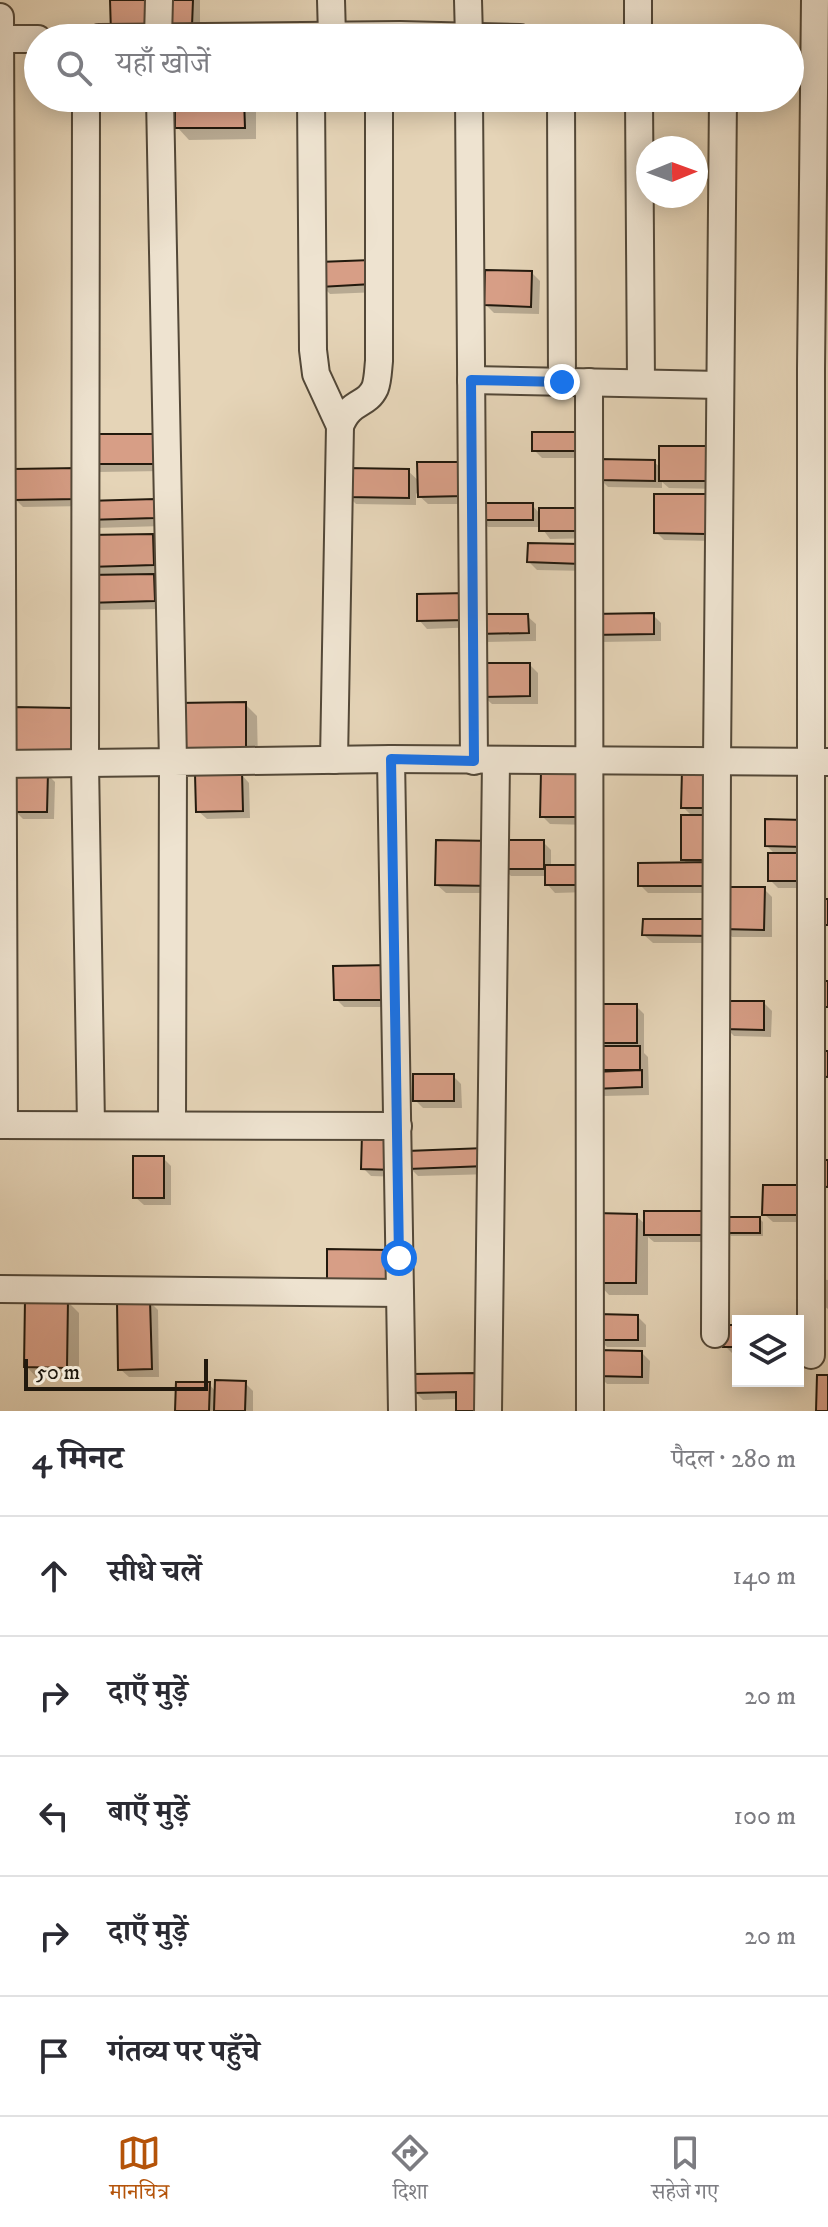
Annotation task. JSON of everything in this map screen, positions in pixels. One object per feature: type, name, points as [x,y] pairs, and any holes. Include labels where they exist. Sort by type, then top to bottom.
[{"type":"street","points":[[158,24],[159,0]]},
{"type":"street","points":[[322,24],[331,0]]},
{"type":"street","points":[[468,0],[469,24]]},
{"type":"street","points":[[638,0],[638,24]]},
{"type":"street","points":[[811,1355],[820,762],[811,369],[811,45],[815,0]]},
{"type":"street","points":[[0,17],[2,1125],[398,1126]]},
{"type":"street","points":[[0,39],[24,39]]},
{"type":"street","points":[[86,112],[85,763],[91,1125]]},
{"type":"street","points":[[160,112],[173,762],[172,1125]]},
{"type":"street","points":[[311,112],[313,350],[316,374],[340,426]]},
{"type":"street","points":[[334,760],[340,426],[346,410],[368,398],[376,386],[379,361],[379,112]]},
{"type":"street","points":[[469,112],[471,380],[485,761],[488,1411]]},
{"type":"street","points":[[561,112],[562,382]]},
{"type":"street","points":[[639,112],[641,383]]},
{"type":"street","points":[[715,1334],[723,112]]},
{"type":"street","points":[[471,380],[720,385]]},
{"type":"street","points":[[589,382],[590,1411]]},
{"type":"street","points":[[2,764],[391,759],[820,762]]},
{"type":"street","points":[[391,759],[402,1411]]},
{"type":"street","points":[[0,1289],[400,1293]]},
{"type":"building","points":[[110,0],[153,0],[153,24],[111,24]]},
{"type":"building","points":[[162,0],[193,0],[192,24],[162,24]]},
{"type":"building","points":[[175,112],[244,112],[245,128],[175,128]]},
{"type":"building","points":[[371,260],[372,284],[320,287],[319,262]]},
{"type":"building","points":[[485,270],[532,271],[531,307],[484,305]]},
{"type":"building","points":[[532,432],[586,432],[587,451],[532,451]]},
{"type":"building","points":[[87,434],[157,434],[157,464],[88,464]]},
{"type":"building","points":[[659,446],[712,446],[711,481],[659,481]]},
{"type":"building","points":[[598,459],[655,460],[655,481],[598,480]]},
{"type":"building","points":[[417,462],[464,462],[464,496],[418,497]]},
{"type":"building","points":[[79,468],[79,499],[13,500],[12,469]]},
{"type":"building","points":[[347,468],[409,469],[409,498],[346,497]]},
{"type":"building","points":[[654,494],[707,494],[706,534],[654,533]]},
{"type":"building","points":[[155,499],[155,518],[86,520],[86,501]]},
{"type":"building","points":[[477,503],[533,503],[533,520],[478,520]]},
{"type":"building","points":[[539,508],[588,508],[588,531],[539,531]]},
{"type":"building","points":[[153,534],[154,565],[88,567],[88,535]]},
{"type":"building","points":[[528,543],[581,544],[581,564],[527,562]]},
{"type":"building","points":[[154,574],[155,601],[86,603],[86,575]]},
{"type":"building","points":[[467,593],[467,620],[417,621],[417,594]]},
{"type":"building","points":[[654,613],[654,634],[591,635],[591,614]]},
{"type":"building","points":[[476,614],[528,614],[529,633],[476,634]]},
{"type":"building","points":[[481,663],[530,663],[530,696],[481,697]]},
{"type":"building","points":[[246,702],[246,751],[177,753],[176,703]]},
{"type":"building","points":[[13,707],[73,708],[73,753],[13,752]]},
{"type":"building","points":[[541,770],[582,770],[582,817],[540,817]]},
{"type":"building","points":[[682,770],[712,770],[712,808],[681,808]]},
{"type":"building","points":[[13,772],[48,772],[47,812],[13,812]]},
{"type":"building","points":[[242,772],[243,811],[196,812],[195,774]]},
{"type":"building","points":[[681,815],[713,815],[712,860],[681,860]]},
{"type":"building","points":[[765,819],[804,820],[803,847],[765,846]]},
{"type":"building","points":[[436,840],[494,841],[493,886],[435,885]]},
{"type":"building","points":[[500,840],[544,840],[544,869],[500,869]]},
{"type":"building","points":[[768,853],[806,853],[806,881],[768,881]]},
{"type":"building","points":[[713,862],[713,886],[638,886],[638,863]]},
{"type":"building","points":[[545,865],[581,865],[581,885],[545,885]]},
{"type":"building","points":[[723,887],[765,887],[764,930],[722,929]]},
{"type":"building","points":[[819,899],[828,899],[828,925],[819,925]]},
{"type":"building","points":[[643,919],[713,919],[713,936],[642,935]]},
{"type":"building","points":[[391,965],[392,1000],[334,1000],[333,966]]},
{"type":"building","points":[[816,981],[828,981],[828,1007],[815,1007]]},
{"type":"building","points":[[724,1001],[764,1001],[764,1030],[724,1029]]},
{"type":"building","points":[[595,1004],[637,1004],[637,1043],[595,1043]]},
{"type":"building","points":[[594,1046],[640,1046],[640,1070],[594,1070]]},
{"type":"building","points":[[816,1051],[828,1051],[828,1077],[816,1076]]},
{"type":"building","points":[[642,1070],[642,1087],[593,1089],[593,1072]]},
{"type":"building","points":[[413,1074],[454,1074],[454,1101],[413,1101]]},
{"type":"building","points":[[362,1133],[396,1133],[395,1170],[361,1169]]},
{"type":"building","points":[[485,1148],[486,1166],[408,1169],[407,1151]]},
{"type":"building","points":[[133,1156],[164,1156],[164,1198],[133,1198]]},
{"type":"building","points":[[814,1160],[828,1160],[828,1187],[813,1186]]},
{"type":"building","points":[[763,1185],[802,1185],[801,1215],[762,1215]]},
{"type":"building","points":[[644,1211],[711,1211],[712,1235],[644,1235]]},
{"type":"building","points":[[595,1213],[637,1214],[636,1283],[595,1283]]},
{"type":"building","points":[[725,1217],[760,1217],[760,1233],[725,1233]]},
{"type":"building","points":[[327,1249],[390,1250],[390,1281],[327,1280]]},
{"type":"building","points":[[25,1299],[68,1299],[67,1368],[24,1367]]},
{"type":"building","points":[[150,1300],[152,1369],[118,1370],[117,1301]]},
{"type":"building","points":[[597,1314],[638,1315],[638,1340],[597,1340]]},
{"type":"building","points":[[723,1325],[732,1325],[732,1347],[723,1347]]},
{"type":"building","points":[[597,1350],[642,1351],[642,1377],[597,1376]]},
{"type":"building","points":[[475,1373],[475,1411],[456,1411],[456,1392],[413,1393],[412,1374]]},
{"type":"building","points":[[817,1375],[828,1375],[828,1411],[816,1411]]},
{"type":"building","points":[[215,1380],[246,1381],[245,1411],[214,1411]]},
{"type":"building","points":[[176,1382],[210,1382],[209,1411],[175,1411]]},
{"type":"route","points":[[399,1258],[391,759],[474,761],[471,380],[562,382]]}]
